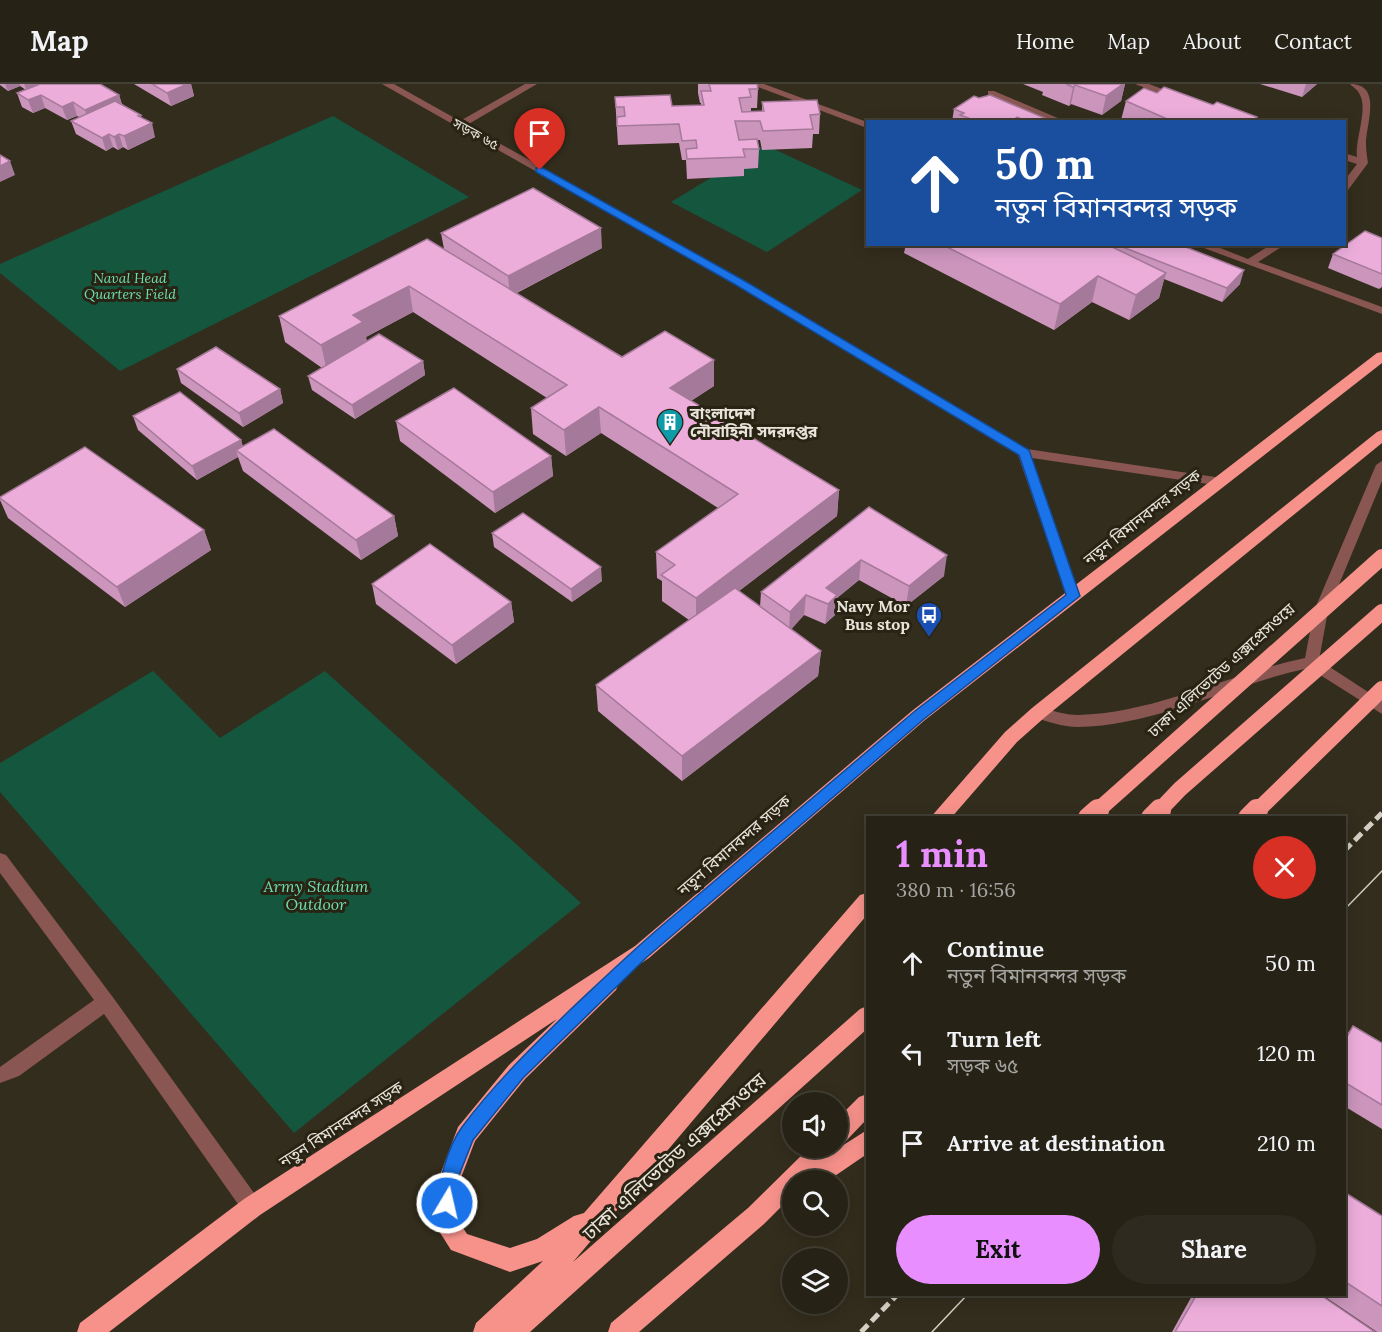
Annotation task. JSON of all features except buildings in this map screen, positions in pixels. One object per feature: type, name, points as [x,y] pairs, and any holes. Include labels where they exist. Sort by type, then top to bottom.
[{"type":"highway","name":"নতুন বিমানবন্দর সড়ক","points":[[89,1332],[252,1207],[642,952],[919,715],[1382,356]]},
{"type":"highway","points":[[941,816],[1011,737],[1038,713],[1382,435]]},
{"type":"highway","name":"ঢাকা এলিভেটেড এক্সপ্রেসওয়ে","points":[[1091,816],[1382,557]]},
{"type":"highway","points":[[1154,816],[1180,789],[1382,612]]},
{"type":"highway","points":[[1251,816],[1382,688]]},
{"type":"highway","points":[[485,1332],[544,1278],[866,902]]},
{"type":"highway","points":[[599,1214],[543,1250],[510,1260],[459,1242],[446,1223],[448,1183],[466,1135],[517,1072],[642,952]]},
{"type":"highway","name":"ঢাকা এলিভেটেড এক্সপ্রেসওয়ে","points":[[512,1332],[866,1017]]},
{"type":"highway","points":[[848,1123],[866,1105]]},
{"type":"highway","points":[[826,1170],[866,1143]]},
{"type":"highway","points":[[620,1332],[756,1216],[814,1158]]},
{"type":"highway","points":[[756,1216],[782,1199]]},
{"type":"street","name":"সড়ক ৬৫","points":[[387,84],[740,282],[1024,453]]},
{"type":"street","points":[[460,125],[532,84]]},
{"type":"street","points":[[755,84],[866,125]]},
{"type":"street","points":[[1140,84],[1193,103]]},
{"type":"street","points":[[1346,185],[1363,163],[1361,144],[1368,100],[1362,88],[1355,84]]},
{"type":"street","points":[[991,93],[1057,120]]},
{"type":"street","points":[[1346,157],[1363,163]]},
{"type":"street","points":[[1203,246],[1382,310]]},
{"type":"street","points":[[1250,263],[1278,246]]},
{"type":"street","points":[[1073,596],[1024,453],[1222,482]]},
{"type":"street","points":[[1311,662],[1322,611],[1382,465]]},
{"type":"street","points":[[1038,713],[1077,721],[1144,711],[1282,667],[1311,662],[1382,708]]},
{"type":"street","points":[[0,860],[106,1002],[252,1207]]},
{"type":"street","points":[[0,1075],[13,1070],[106,1002]]},
{"type":"green space","name":"Naval Head Quarters Field","points":[[333,116],[469,197],[120,371],[0,273],[0,264]]},
{"type":"green space","points":[[765,145],[862,190],[767,252],[671,202]]},
{"type":"green space","name":"Army Stadium Outdoor","points":[[153,671],[220,738],[325,671],[581,903],[294,1133],[0,792],[0,763]]},
{"type":"tram line","points":[[1346,908],[1382,871]]},
{"type":"tram line","points":[[932,1332],[966,1296]]},
{"type":"railway","points":[[1346,849],[1382,813]]},
{"type":"railway","points":[[861,1332],[896,1296]]},
{"type":"place","name":"বাংলাদেশ নৌবাহিনী সদরদপ্তর","points":[[670,445]]},
{"type":"place","name":"Navy Mor Bus stop","points":[[929,638]]},
{"type":"route","points":[[447,1203],[448,1183],[466,1135],[517,1072],[676,922],[919,715],[1073,596],[1024,453],[740,282],[540,170]]}]
